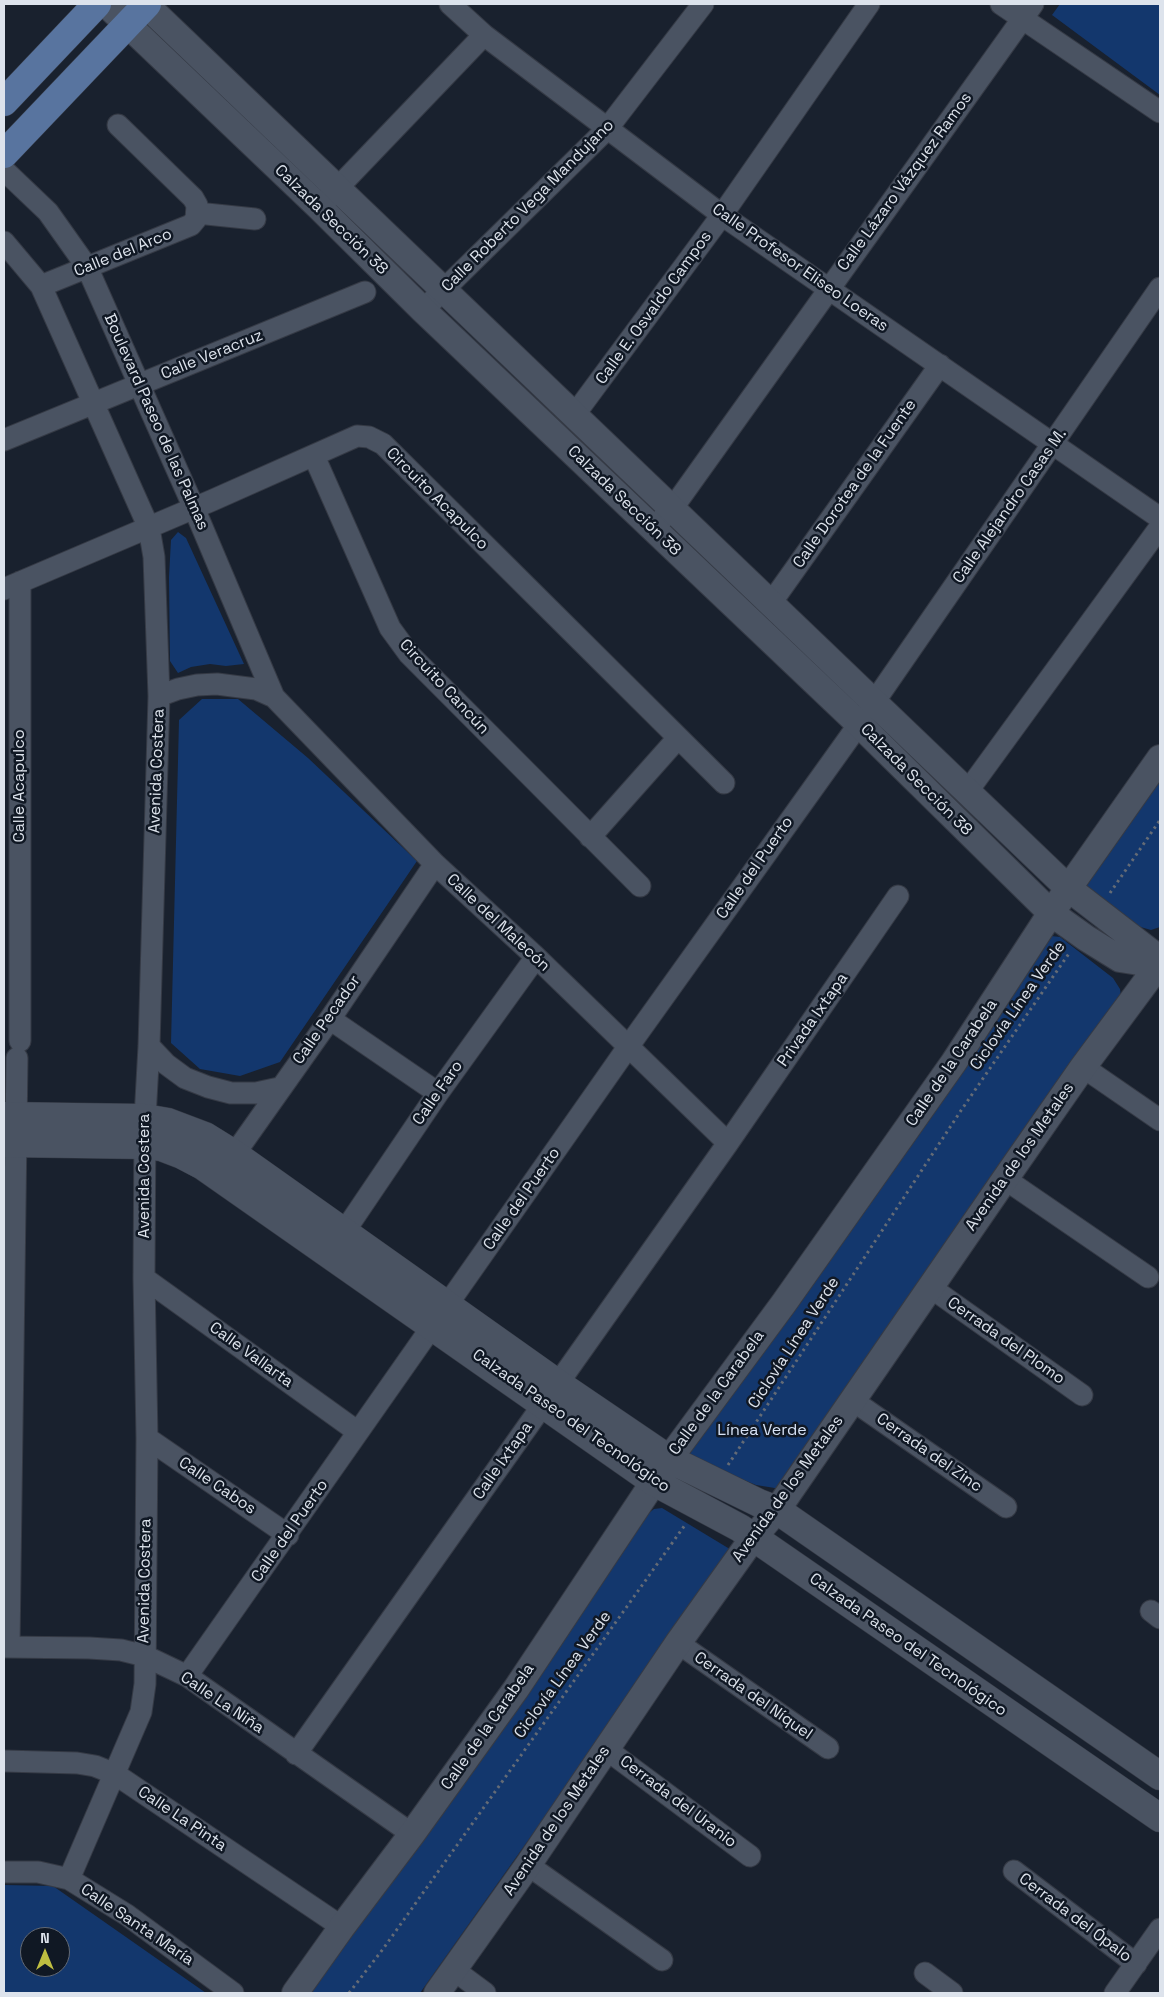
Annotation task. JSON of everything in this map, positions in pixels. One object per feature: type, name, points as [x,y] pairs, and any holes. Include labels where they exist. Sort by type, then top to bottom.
[{"type":"main road","points":[[4,102],[96,4]]},
{"type":"main road","points":[[4,154],[146,4]]},
{"type":"main road","name":"Calzada Paseo del Tecnológico","points":[[10,1130],[144,1118],[188,1129],[204,1136],[226,1165],[550,1394],[654,1482],[740,1528],[1160,1818]]},
{"type":"main road","name":"Calzada Paseo del Tecnológico","points":[[10,1130],[144,1145],[226,1165],[344,1232],[441,1316]]},
{"type":"main road","name":"Calzada Paseo del Tecnológico","points":[[550,1394],[669,1459],[777,1510],[1160,1776]]},
{"type":"main road","points":[[985,1698],[1005,1669]]},
{"type":"street","name":"Calzada Sección 38","points":[[106,4],[318,206],[423,310],[859,724],[1051,913],[1120,959],[1139,962],[1160,961]]},
{"type":"street","name":"Calzada Sección 38","points":[[146,4],[1068,888],[1160,961]]},
{"type":"street","name":"Calle Profesor Eliseo Loeras","points":[[450,4],[484,35],[722,215],[1160,518]]},
{"type":"street","name":"Calle E. Osvaldo Campos","points":[[575,414],[722,215],[869,4]]},
{"type":"street","points":[[1001,4],[1028,12],[1160,112]]},
{"type":"street","name":"Calle Roberto Vega Mandujano","points":[[423,310],[607,129],[697,6]]},
{"type":"street","name":"Calle Lázaro Vázquez Ramos","points":[[653,529],[672,509],[1028,12]]},
{"type":"street","points":[[318,206],[339,188],[484,35]]},
{"type":"street","points":[[118,125],[194,198],[197,213],[255,219]]},
{"type":"street","name":"Boulevard Paseo de las Palmas","points":[[4,170],[48,212],[87,267],[194,508],[274,697]]},
{"type":"street","name":"Calle del Arco","points":[[41,286],[191,225],[197,213]]},
{"type":"street","points":[[4,242],[41,286],[149,528],[154,556],[159,696],[197,685],[217,684],[256,689],[274,697]]},
{"type":"street","name":"Calle Alejandro Casas M.","points":[[859,724],[1160,288]]},
{"type":"street","name":"Calle Veracruz","points":[[4,440],[365,292]]},
{"type":"street","name":"Calle Dorotea de la Fuente","points":[[771,604],[940,366]]},
{"type":"street","name":"Circuito Acapulco","points":[[12,586],[357,436],[369,437],[383,444],[678,738]]},
{"type":"street","name":"Circuito Cancún","points":[[314,456],[390,628],[409,654],[640,886]]},
{"type":"street","points":[[967,792],[1160,527]]},
{"type":"street","name":"Calle Acapulco","points":[[6,1647],[10,1130],[18,1049],[12,990],[12,586]]},
{"type":"street","name":"Avenida Costera","points":[[145,1656],[147,1438],[144,1118],[149,1046],[159,696]]},
{"type":"street","name":"Calle del Malecón","points":[[274,697],[435,864],[536,957],[728,1144]]},
{"type":"street","name":"Calle del Puerto","points":[[187,1676],[288,1535],[358,1432],[628,1048],[859,724]]},
{"type":"street","points":[[590,837],[678,738],[724,783]]},
{"type":"street","name":"Calle de la Carabela","points":[[295,1993],[516,1689],[669,1459],[784,1302],[954,1062],[1051,913],[1160,758]]},
{"type":"street","name":"Calle Pecador","points":[[226,1165],[330,1018],[435,864]]},
{"type":"street","name":"Privada Ixtapa","points":[[728,1144],[898,896]]},
{"type":"street","name":"Calle Faro","points":[[344,1232],[438,1093],[536,957]]},
{"type":"street","name":"Avenida de los Metales","points":[[437,1993],[528,1864],[678,1643],[753,1538],[777,1510],[1004,1178],[1160,961]]},
{"type":"street","points":[[330,1018],[438,1093]]},
{"type":"street","points":[[149,1046],[166,1064],[179,1073],[208,1087],[231,1093],[256,1093],[279,1088]]},
{"type":"street","points":[[1083,1067],[1160,1120]]},
{"type":"street","name":"Calle Ixtapa","points":[[296,1754],[728,1144]]},
{"type":"street","points":[[1004,1178],[1148,1277]]},
{"type":"street","name":"Calle Vallarta","points":[[144,1278],[358,1432]]},
{"type":"street","name":"Cerrada del Plomo","points":[[930,1287],[1082,1395]]},
{"type":"street","name":"Cerrada del Zinc","points":[[852,1400],[1006,1507]]},
{"type":"street","name":"Calle Cabos","points":[[147,1438],[288,1535]]},
{"type":"street","name":"Cerrada del Níquel","points":[[678,1643],[828,1748]]},
{"type":"street","name":"Calle La Niña","points":[[6,1647],[121,1650],[145,1656],[187,1676],[412,1834]]},
{"type":"street","points":[[69,1879],[141,1712],[145,1684],[145,1656]]},
{"type":"street","name":"Cerrada del Uranio","points":[[606,1749],[750,1856]]},
{"type":"street","name":"Calle La Pinta","points":[[4,1761],[77,1763],[95,1766],[115,1774],[342,1927]]},
{"type":"street","points":[[528,1864],[662,1960]]},
{"type":"street","name":"Cerrada del Ópalo","points":[[1014,1871],[1136,1964]]},
{"type":"street","name":"Calle Santa María","points":[[4,1872],[38,1872],[69,1879],[127,1915],[233,1993]]},
{"type":"street","points":[[1115,1993],[1160,1929]]},
{"type":"street","points":[[454,1970],[484,1993]]},
{"type":"street","points":[[925,1973],[952,1993]]},
{"type":"path","points":[[1097,910],[1160,820]]},
{"type":"path","name":"Ciclovía Línea Verde","points":[[716,1482],[743,1444],[962,1109],[1082,935]]},
{"type":"path","name":"Ciclovía Línea Verde","points":[[349,1993],[383,1949],[699,1506]]},
{"type":"green space","points":[[1060,4],[1160,4],[1160,95],[1052,15]]},
{"type":"green space","points":[[178,532],[186,538],[244,664],[226,666],[210,664],[191,667],[178,673],[170,661],[169,577],[171,540]]},
{"type":"green space","points":[[202,699],[238,699],[308,758],[417,861],[280,1062],[240,1076],[200,1069],[171,1043],[179,720]]},
{"type":"green space","points":[[1160,768],[1160,927],[1151,930],[1137,926],[1077,886]]},
{"type":"green space","name":"Línea Verde","points":[[1051,936],[1060,937],[1113,978],[1120,989],[1121,997],[781,1489],[756,1485],[685,1456]]},
{"type":"green space","points":[[662,1508],[733,1551],[420,1993],[310,1993],[649,1513],[654,1509]]},
{"type":"green space","points":[[4,1885],[53,1886],[206,1993],[4,1993]]}]
